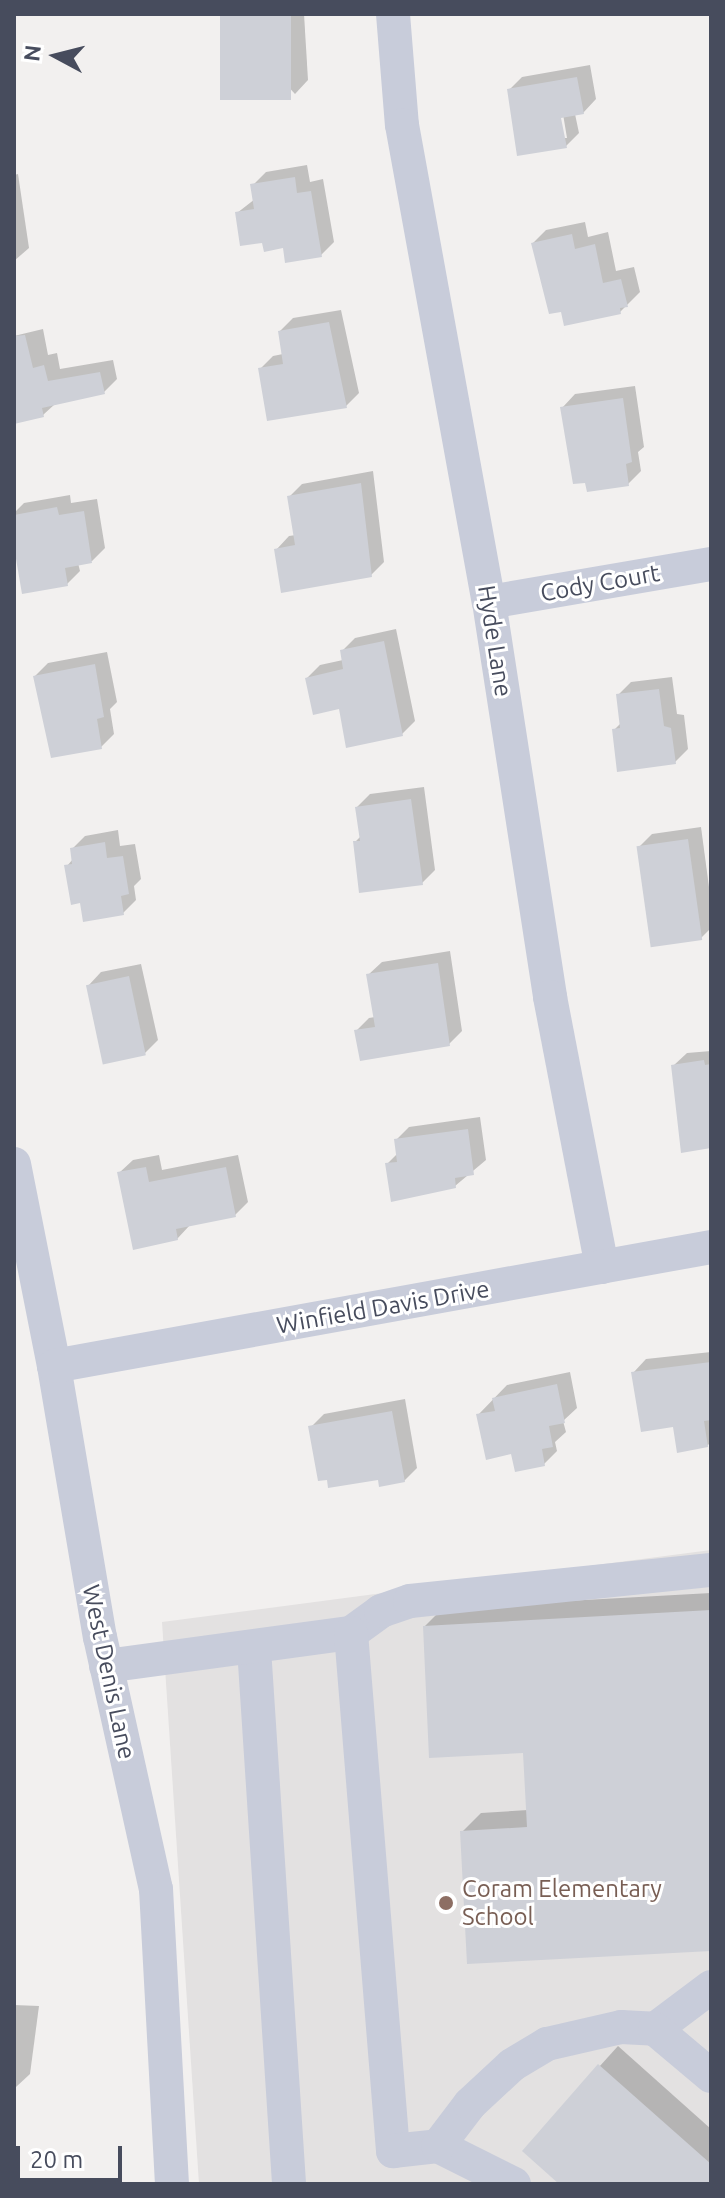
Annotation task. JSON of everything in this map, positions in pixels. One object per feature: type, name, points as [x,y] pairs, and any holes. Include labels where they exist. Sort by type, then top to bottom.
[{"type":"street","name":"Hyde Lane","points":[[393,14],[402,125],[489,602],[550,997],[602,1267]]},
{"type":"street","name":"Cody Court","points":[[489,602],[711,564]]},
{"type":"street","name":"West Denis Lane","points":[[14,1164],[54,1366],[106,1666],[156,1889],[172,2184]]},
{"type":"street","name":"Winfield Davis Drive","points":[[54,1366],[711,1247]]},
{"type":"street","points":[[106,1666],[351,1633],[381,1611],[410,1601],[711,1570]]},
{"type":"street","points":[[351,1633],[393,2151],[438,2146],[514,2184]]},
{"type":"street","points":[[254,1648],[289,2184]]},
{"type":"street","points":[[655,2029],[711,1987]]},
{"type":"street","points":[[438,2146],[470,2104],[512,2065],[547,2044],[621,2027],[655,2029],[711,2076]]},
{"type":"shaded area","name":"Coram Elementary School","points":[[711,1550],[711,2184],[199,2184],[162,1622]]},
{"type":"building","points":[[220,14],[291,14],[291,100],[220,100]]},
{"type":"building","points":[[577,77],[584,114],[561,118],[567,148],[517,156],[507,89]]},
{"type":"building","points":[[295,177],[297,193],[311,191],[322,257],[285,263],[283,248],[264,252],[262,243],[240,246],[235,212],[254,209],[250,184]]},
{"type":"building","points":[[572,234],[575,249],[595,244],[603,283],[621,279],[628,307],[620,308],[621,314],[564,326],[561,312],[549,314],[531,243]]},
{"type":"building","points":[[329,322],[347,408],[267,421],[258,368],[283,364],[278,331]]},
{"type":"building","points":[[25,335],[33,368],[44,365],[48,381],[100,372],[105,394],[42,408],[44,417],[14,424],[14,336]]},
{"type":"building","points":[[623,398],[632,462],[626,464],[629,486],[587,492],[585,483],[573,484],[560,407]]},
{"type":"building","points":[[361,483],[372,577],[281,593],[274,549],[295,545],[287,496]]},
{"type":"building","points":[[57,507],[59,515],[84,511],[92,563],[65,568],[68,586],[22,594],[14,547],[14,515]]},
{"type":"building","points":[[384,641],[403,736],[346,748],[339,709],[313,715],[305,678],[343,669],[340,650]]},
{"type":"building","points":[[95,664],[104,717],[97,719],[102,749],[51,758],[33,676]]},
{"type":"building","points":[[659,689],[664,726],[671,728],[676,764],[617,772],[612,729],[620,728],[616,694]]},
{"type":"building","points":[[411,799],[423,885],[359,893],[353,841],[360,841],[355,807]]},
{"type":"building","points":[[688,839],[702,940],[651,947],[637,846]]},
{"type":"building","points":[[105,842],[107,858],[123,856],[129,894],[121,896],[124,915],[83,922],[80,903],[71,905],[64,865],[72,864],[70,848]]},
{"type":"building","points":[[438,963],[450,1046],[360,1061],[354,1030],[375,1027],[366,974]]},
{"type":"building","points":[[129,976],[146,1055],[103,1064],[86,985]]},
{"type":"building","points":[[704,1060],[705,1065],[711,1064],[711,1148],[681,1153],[671,1065]]},
{"type":"building","points":[[468,1129],[474,1175],[455,1178],[456,1188],[391,1202],[385,1163],[397,1162],[394,1139]]},
{"type":"building","points":[[146,1167],[149,1182],[226,1167],[236,1217],[176,1229],[178,1240],[133,1250],[117,1172]]},
{"type":"building","points":[[711,1362],[711,1420],[704,1421],[708,1447],[677,1453],[673,1427],[641,1432],[631,1372]]},
{"type":"building","points":[[557,1384],[565,1423],[549,1426],[553,1447],[542,1449],[545,1466],[515,1472],[511,1454],[486,1460],[476,1414],[495,1411],[492,1398]]},
{"type":"building","points":[[392,1411],[405,1482],[379,1487],[378,1480],[328,1488],[327,1480],[318,1481],[308,1426]]},
{"type":"building","points":[[711,1610],[711,1951],[467,1964],[460,1831],[527,1827],[523,1753],[429,1758],[423,1626]]},
{"type":"building","points":[[598,2064],[711,2164],[711,2184],[559,2184],[522,2151]]},
{"type":"place","name":"Coram Elementary School","points":[[446,1903]]}]
